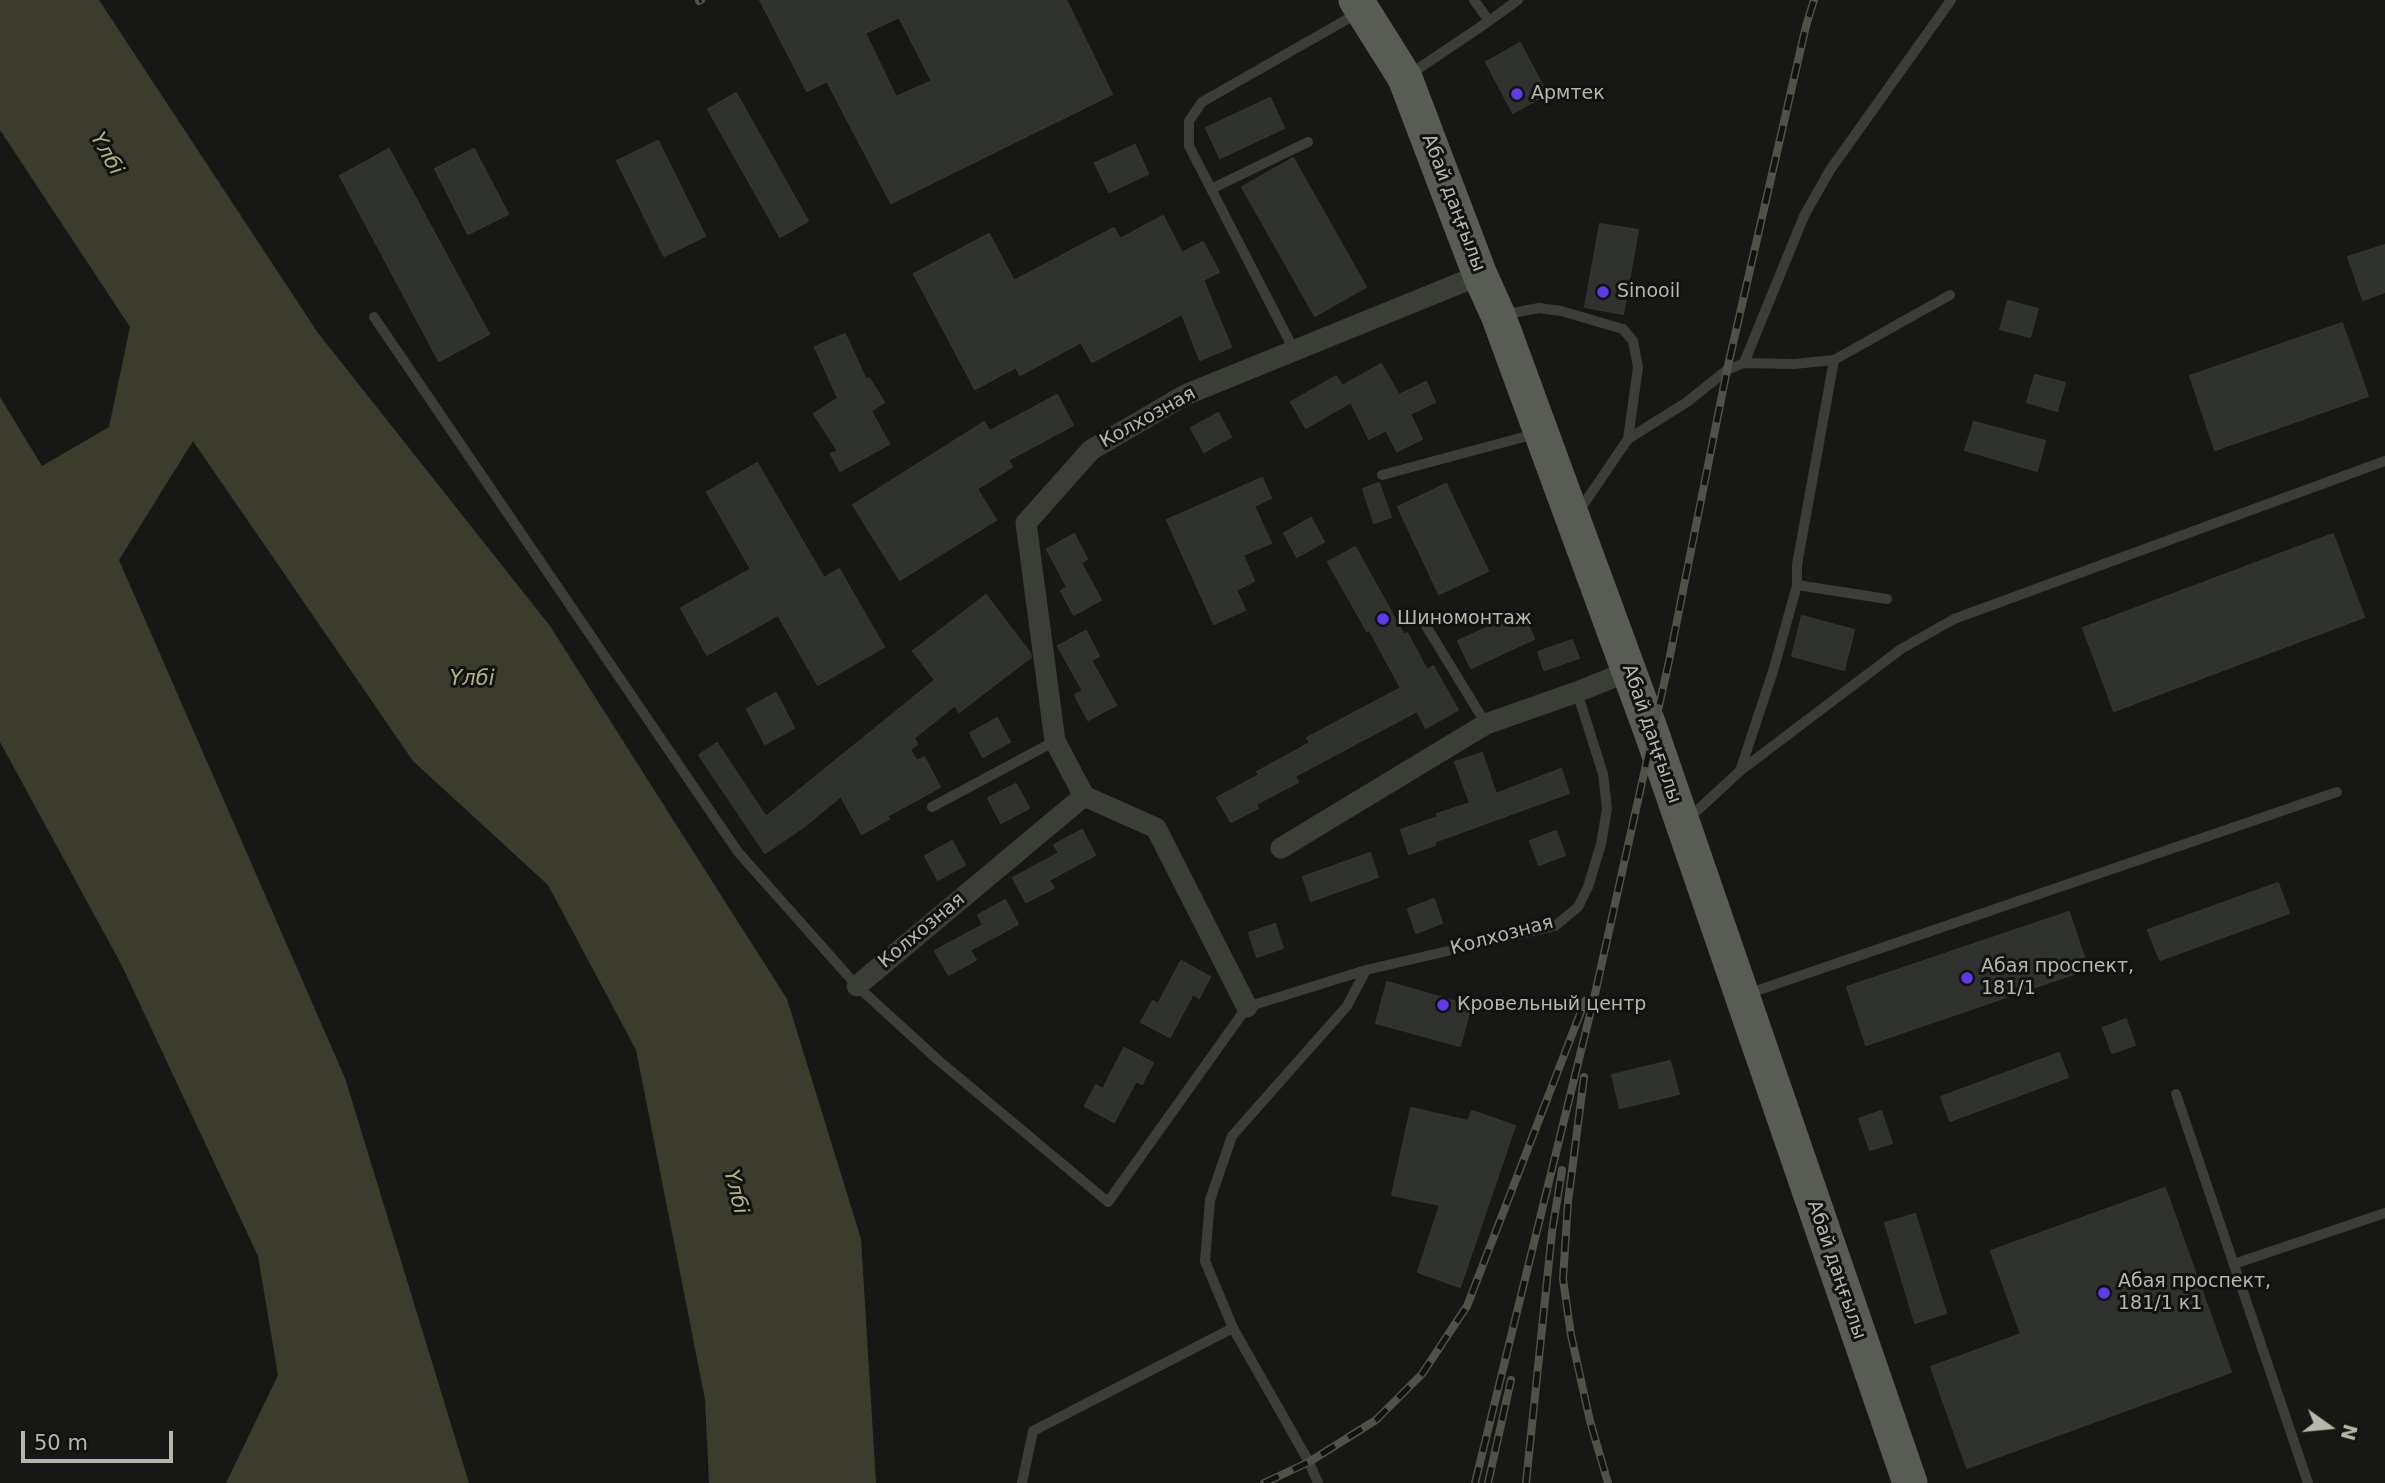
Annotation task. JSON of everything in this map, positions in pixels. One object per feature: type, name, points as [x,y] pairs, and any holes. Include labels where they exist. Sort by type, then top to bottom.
[{"type":"main road","name":"Абай даңғылы","points":[[1359,5],[1405,78],[1480,275],[1498,315],[1629,671],[1910,1483]]},
{"type":"street","name":"Колхозная","points":[[857,986],[1084,796],[1055,741],[1026,523],[1091,450],[1185,395],[1480,275]]},
{"type":"street","points":[[1280,848],[1486,723],[1629,671]]},
{"type":"street","points":[[1084,796],[1156,828],[1247,1007]]},
{"type":"lane","points":[[1474,0],[1489,21]]},
{"type":"lane","points":[[1405,78],[1518,0]]},
{"type":"lane","points":[[1744,363],[1804,216],[1830,170],[1951,0]]},
{"type":"lane","points":[[1294,350],[1189,146],[1189,121],[1202,102],[1359,5]]},
{"type":"lane","points":[[1211,189],[1308,142]]},
{"type":"lane","points":[[1573,519],[1628,439],[1687,402],[1727,370],[1744,363],[1794,364],[1833,360],[1950,295]]},
{"type":"lane","points":[[1498,315],[1539,307],[1623,329],[1633,341],[1638,368],[1628,439]]},
{"type":"lane","points":[[374,317],[738,852],[857,986],[938,1060],[1108,1202],[1247,1007]]},
{"type":"lane","points":[[1740,771],[1774,668],[1797,585],[1797,565],[1833,360]]},
{"type":"lane","points":[[1382,475],[1541,433]]},
{"type":"lane","points":[[1682,825],[1740,771],[1901,649],[1954,619],[2385,461]]},
{"type":"lane","points":[[1797,585],[1888,599]]},
{"type":"lane","points":[[1420,616],[1486,723]]},
{"type":"lane","name":"Колхозная","points":[[1247,1007],[1366,970],[1555,926],[1578,907],[1588,887],[1601,844],[1607,810],[1603,774],[1577,692]]},
{"type":"lane","points":[[932,807],[1055,741]]},
{"type":"lane","points":[[1741,996],[2336,792]]},
{"type":"lane","points":[[1318,1483],[1309,1461],[1233,1328],[1205,1261],[1210,1200],[1231,1136],[1347,1006],[1366,970]]},
{"type":"lane","points":[[2176,1094],[2308,1483]]},
{"type":"lane","points":[[2234,1264],[2385,1213]]},
{"type":"lane","points":[[1022,1483],[1033,1431],[1233,1328]]},
{"type":"water","name":"Үлбі","points":[[0,0],[99,0],[318,333],[550,626],[787,999],[861,1239],[876,1483],[709,1483],[705,1399],[636,1050],[548,885],[413,761],[193,441],[119,560],[345,1078],[469,1483],[226,1483],[278,1375],[258,1256],[121,964],[0,742],[0,397],[42,466],[109,427],[130,327],[0,130]]},
{"type":"building","points":[[760,0],[1066,0],[1112,94],[891,203],[827,81],[807,91]],"holes":[[[899,17],[932,81],[896,97],[865,33]]]},
{"type":"building","points":[[1520,43],[1547,94],[1513,113],[1486,62]]},
{"type":"building","points":[[736,93],[808,221],[780,237],[708,109]]},
{"type":"building","points":[[1270,98],[1284,128],[1220,158],[1206,128]]},
{"type":"building","points":[[658,141],[705,236],[664,256],[617,161]]},
{"type":"building","points":[[1135,145],[1148,174],[1109,192],[1095,163]]},
{"type":"building","points":[[389,149],[489,334],[439,361],[340,176]]},
{"type":"building","points":[[474,149],[508,214],[468,234],[435,169]]},
{"type":"building","points":[[1293,158],[1366,287],[1315,316],[1242,187]]},
{"type":"building","points":[[1163,216],[1182,253],[1203,242],[1219,272],[1203,280],[1231,347],[1200,360],[1182,314],[1092,362],[1081,342],[1020,375],[1016,367],[975,389],[914,274],[989,234],[1014,281],[1114,228],[1120,239]]},
{"type":"building","points":[[1600,224],[1638,230],[1623,314],[1585,307]]},
{"type":"building","points":[[2385,245],[2385,292],[2363,300],[2348,257]]},
{"type":"building","points":[[2008,301],[2038,309],[2030,337],[2000,329]]},
{"type":"building","points":[[2342,323],[2368,396],[2215,450],[2190,376]]},
{"type":"building","points":[[845,334],[866,380],[869,378],[884,402],[871,411],[889,444],[840,471],[831,454],[838,451],[814,414],[838,398],[815,347]]},
{"type":"building","points":[[1381,364],[1399,395],[1426,382],[1435,402],[1410,414],[1422,439],[1397,451],[1386,430],[1369,439],[1351,402],[1306,428],[1291,402],[1336,376],[1342,386]]},
{"type":"building","points":[[2035,375],[2065,383],[2057,411],[2027,402]]},
{"type":"building","points":[[1057,395],[1073,425],[1008,460],[1012,467],[977,489],[996,520],[900,580],[853,505],[984,422],[990,431]]},
{"type":"building","points":[[1218,413],[1231,437],[1204,452],[1191,428]]},
{"type":"building","points":[[1974,422],[2045,441],[2037,471],[1965,450]]},
{"type":"building","points":[[757,463],[824,578],[839,569],[884,647],[818,685],[778,615],[707,655],[681,608],[751,569],[707,492]]},
{"type":"building","points":[[1262,478],[1271,498],[1254,506],[1271,543],[1243,555],[1254,581],[1236,590],[1245,610],[1214,624],[1167,520]]},
{"type":"building","points":[[1379,483],[1391,517],[1374,523],[1363,489]]},
{"type":"building","points":[[1446,484],[1488,571],[1439,594],[1398,507]]},
{"type":"building","points":[[1311,518],[1324,542],[1297,557],[1284,533]]},
{"type":"building","points":[[1074,534],[1087,559],[1081,563],[1101,600],[1074,615],[1061,591],[1067,587],[1047,549]]},
{"type":"building","points":[[2333,534],[2364,617],[2114,711],[2083,628]]},
{"type":"building","points":[[1355,547],[1404,635],[1407,633],[1427,670],[1433,666],[1458,710],[1426,728],[1417,711],[1295,776],[1298,782],[1256,804],[1258,808],[1231,822],[1217,798],[1310,743],[1307,738],[1401,688],[1328,562]]},
{"type":"building","points":[[986,595],[1031,657],[959,712],[955,705],[914,738],[917,744],[910,750],[917,761],[924,757],[940,787],[887,816],[889,819],[862,834],[841,796],[802,828],[765,853],[699,755],[717,743],[766,817],[935,680],[913,651]]},
{"type":"building","points":[[1522,612],[1534,639],[1471,668],[1458,641]]},
{"type":"building","points":[[1802,616],[1854,630],[1844,670],[1792,656]]},
{"type":"building","points":[[1086,631],[1099,656],[1091,660],[1116,705],[1088,720],[1075,695],[1083,691],[1058,646]]},
{"type":"building","points":[[1572,640],[1579,658],[1544,670],[1538,652]]},
{"type":"building","points":[[776,693],[794,728],[765,744],[747,709]]},
{"type":"building","points":[[997,718],[1010,742],[983,757],[970,733]]},
{"type":"building","points":[[1482,753],[1496,794],[1561,769],[1569,793],[1434,842],[1435,845],[1409,854],[1401,830],[1470,803],[1455,762]]},
{"type":"building","points":[[1016,784],[1029,808],[1001,823],[988,798]]},
{"type":"building","points":[[1082,830],[1095,855],[1049,880],[1054,888],[1026,902],[1013,878],[1059,853],[1054,845]]},
{"type":"building","points":[[1556,831],[1565,855],[1539,865],[1530,841]]},
{"type":"building","points":[[952,841],[965,865],[938,880],[925,856]]},
{"type":"building","points":[[1370,853],[1378,877],[1311,901],[1303,877]]},
{"type":"building","points":[[2278,883],[2289,913],[2160,960],[2148,930]]},
{"type":"building","points":[[1434,899],[1442,923],[1416,933],[1408,909]]},
{"type":"building","points":[[1005,900],[1018,924],[970,950],[976,960],[949,975],[935,951],[983,925],[978,915]]},
{"type":"building","name":"Абая проспект, 181/1","points":[[2069,912],[2088,969],[1866,1045],[1847,987]]},
{"type":"building","points":[[1275,924],[1283,948],[1257,957],[1249,933]]},
{"type":"building","points":[[1181,961],[1210,977],[1199,998],[1193,994],[1170,1037],[1141,1022],[1153,1001],[1158,1004]]},
{"type":"building","points":[[1387,982],[1471,1006],[1460,1046],[1376,1023]]},
{"type":"building","points":[[2126,1019],[2135,1045],[2112,1053],[2103,1028]]},
{"type":"building","points":[[1124,1048],[1153,1063],[1142,1084],[1136,1081],[1114,1122],[1085,1106],[1096,1085],[1103,1089]]},
{"type":"building","points":[[2059,1053],[2068,1077],[1950,1121],[1941,1097]]},
{"type":"building","points":[[1670,1061],[1679,1094],[1620,1108],[1612,1075]]},
{"type":"building","points":[[1411,1108],[1468,1121],[1472,1111],[1515,1126],[1460,1287],[1418,1272],[1440,1205],[1392,1195]]},
{"type":"building","points":[[1881,1111],[1892,1143],[1870,1150],[1859,1119]]},
{"type":"building","name":"Абая проспект, 181/1 к1","points":[[2165,1188],[2231,1372],[1967,1468],[1931,1367],[2021,1334],[1991,1251]]},
{"type":"building","points":[[1915,1214],[1946,1313],[1915,1323],[1885,1223]]},
{"type":"railway","points":[[1475,1483],[1595,994],[1669,661],[1727,370],[1814,0]]},
{"type":"railway","points":[[1264,1483],[1309,1462],[1376,1420],[1422,1374],[1467,1306],[1585,1001]]},
{"type":"railway","points":[[1584,1077],[1568,1202],[1563,1279],[1571,1335],[1590,1421],[1608,1483]]},
{"type":"railway","points":[[1526,1483],[1552,1232],[1562,1170]]},
{"type":"railway","points":[[1488,1483],[1511,1380]]},
{"type":"place","name":"Армтек","points":[[1517,94]]},
{"type":"place","name":"Sinooil","points":[[1603,292]]},
{"type":"place","name":"Шиномонтаж","points":[[1383,619]]},
{"type":"place","name":"Абая проспект, 181/1","points":[[1967,978]]},
{"type":"place","name":"Кровельный центр","points":[[1443,1005]]},
{"type":"place","name":"Абая проспект, 181/1 к1","points":[[2104,1293]]}]
